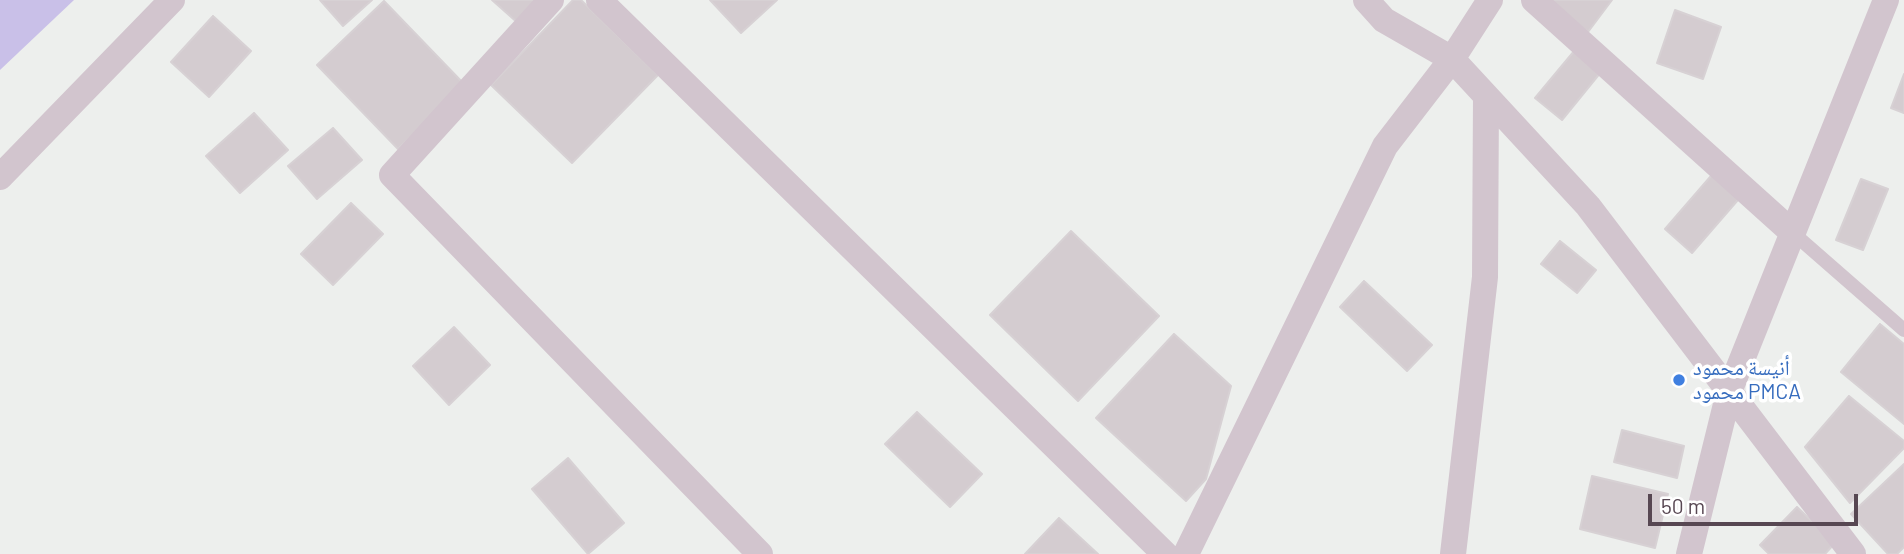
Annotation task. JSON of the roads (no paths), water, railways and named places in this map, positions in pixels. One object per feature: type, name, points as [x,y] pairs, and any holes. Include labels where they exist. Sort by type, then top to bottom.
[{"type":"street","points":[[0,177],[172,0]]},
{"type":"street","points":[[551,0],[392,175],[760,554]]},
{"type":"street","points":[[599,0],[1165,554]]},
{"type":"street","points":[[1366,0],[1384,20],[1452,60],[1588,206],[1853,554]]},
{"type":"street","points":[[1186,554],[1385,146],[1452,60],[1490,0]]},
{"type":"street","points":[[1534,0],[1793,233]]},
{"type":"street","points":[[1689,554],[1729,392],[1886,0]]},
{"type":"street","points":[[1453,554],[1485,277],[1486,97]]},
{"type":"lane","points":[[1793,233],[1904,330]]},
{"type":"place","name":"أنيسة محمود محمود PMCA","points":[[1679,380]]}]
